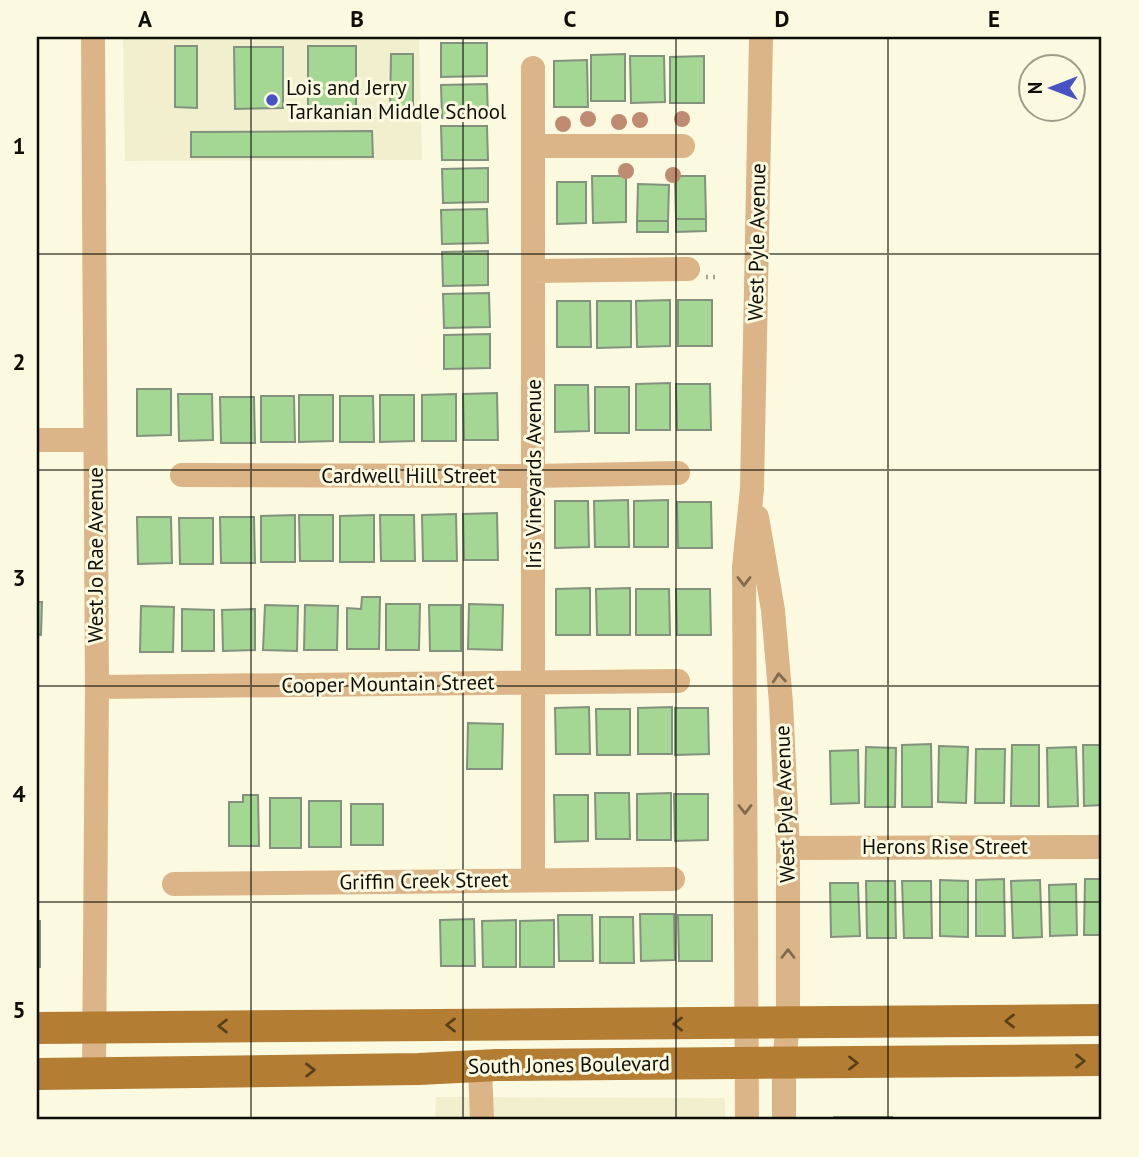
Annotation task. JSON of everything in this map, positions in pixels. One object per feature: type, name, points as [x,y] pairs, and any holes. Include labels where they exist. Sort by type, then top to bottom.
[{"type":"main road","name":"South Jones Boulevard","points":[[37,1028],[1102,1020]]},
{"type":"main road","name":"South Jones Boulevard","points":[[37,1074],[480,1066],[1102,1060]]},
{"type":"street","name":"West Jo Rae Avenue","points":[[93,37],[97,687],[94,1073]]},
{"type":"street","name":"West Pyle Avenue","points":[[747,1120],[744,567],[752,489],[761,37]]},
{"type":"street","name":"Iris Vineyards Avenue","points":[[533,68],[533,880]]},
{"type":"street","points":[[533,145],[683,146]]},
{"type":"street","points":[[533,271],[699,273]]},
{"type":"street","points":[[37,440],[96,440]]},
{"type":"street","name":"Cardwell Hill Street","points":[[182,475],[534,476],[678,473]]},
{"type":"street","name":"West Pyle Avenue","points":[[752,489],[774,610],[789,848],[788,1022],[784,1120]]},
{"type":"street","name":"Cooper Mountain Street","points":[[97,687],[678,681]]},
{"type":"street","name":"Herons Rise Street","points":[[789,848],[1102,846]]},
{"type":"street","name":"Griffin Creek Street","points":[[174,884],[673,879]]},
{"type":"street","points":[[480,1066],[482,1120]]},
{"type":"path","points":[[699,273],[719,277]]},
{"type":"shaded area","name":"Lois and Jerry Tarkanian Middle School","points":[[123,37],[419,37],[422,160],[125,161]]},
{"type":"shaded area","points":[[436,1097],[725,1098],[725,1120],[435,1120]]},
{"type":"building","points":[[441,43],[487,43],[487,76],[441,77]]},
{"type":"building","points":[[175,46],[197,46],[197,108],[175,107]]},
{"type":"building","points":[[308,46],[356,46],[356,108],[308,108]]},
{"type":"building","points":[[234,47],[283,47],[283,108],[235,109]]},
{"type":"building","points":[[391,54],[413,54],[413,116],[390,116]]},
{"type":"building","points":[[625,54],[625,101],[591,101],[591,55]]},
{"type":"building","points":[[630,56],[664,56],[665,102],[631,103]]},
{"type":"building","points":[[704,56],[704,103],[670,103],[670,57]]},
{"type":"building","points":[[587,60],[588,107],[554,107],[554,61]]},
{"type":"building","points":[[487,84],[488,118],[442,118],[441,85]]},
{"type":"building","points":[[441,126],[487,126],[488,160],[442,160]]},
{"type":"building","points":[[372,131],[373,157],[191,157],[191,132]]},
{"type":"building","points":[[488,168],[488,202],[443,203],[442,169]]},
{"type":"building","points":[[592,176],[626,176],[626,222],[593,223]]},
{"type":"building","points":[[675,176],[705,176],[706,219],[676,219]]},
{"type":"building","points":[[557,182],[586,182],[586,223],[557,224]]},
{"type":"building","points":[[638,184],[669,185],[668,221],[637,221]]},
{"type":"building","points":[[487,209],[488,243],[442,244],[441,210]]},
{"type":"building","points":[[676,219],[706,219],[706,231],[676,232]]},
{"type":"building","points":[[637,221],[668,221],[668,232],[637,232]]},
{"type":"building","points":[[488,251],[488,285],[443,286],[442,252]]},
{"type":"building","points":[[489,293],[490,327],[444,328],[443,294]]},
{"type":"building","points":[[670,300],[670,346],[637,347],[636,301]]},
{"type":"building","points":[[678,300],[712,300],[712,346],[678,346]]},
{"type":"building","points":[[557,301],[590,301],[591,347],[557,347]]},
{"type":"building","points":[[597,301],[631,301],[631,347],[597,348]]},
{"type":"building","points":[[490,334],[490,368],[444,369],[444,335]]},
{"type":"building","points":[[670,383],[670,430],[636,430],[636,384]]},
{"type":"building","points":[[676,384],[710,384],[711,430],[677,430]]},
{"type":"building","points":[[555,385],[588,385],[589,431],[555,432]]},
{"type":"building","points":[[595,387],[629,387],[629,433],[595,433]]},
{"type":"building","points":[[137,389],[171,389],[171,435],[137,436]]},
{"type":"building","points":[[497,393],[498,440],[464,440],[463,394]]},
{"type":"building","points":[[178,394],[212,394],[213,440],[179,441]]},
{"type":"building","points":[[456,394],[456,441],[422,441],[422,395]]},
{"type":"building","points":[[299,395],[333,395],[333,441],[299,442]]},
{"type":"building","points":[[380,395],[414,395],[414,441],[380,442]]},
{"type":"building","points":[[261,396],[294,396],[295,442],[261,442]]},
{"type":"building","points":[[340,396],[373,396],[374,442],[340,442]]},
{"type":"building","points":[[220,397],[254,397],[255,443],[221,443]]},
{"type":"building","points":[[628,500],[629,547],[595,547],[594,501]]},
{"type":"building","points":[[668,500],[668,547],[634,547],[634,501]]},
{"type":"building","points":[[555,501],[588,501],[589,547],[555,548]]},
{"type":"building","points":[[677,502],[711,502],[712,548],[678,548]]},
{"type":"building","points":[[497,513],[498,560],[464,560],[463,514]]},
{"type":"building","points":[[456,514],[457,561],[423,561],[422,515]]},
{"type":"building","points":[[295,515],[295,562],[261,562],[261,516]]},
{"type":"building","points":[[299,515],[333,515],[333,561],[300,561]]},
{"type":"building","points":[[374,515],[374,562],[340,562],[340,516]]},
{"type":"building","points":[[380,515],[414,515],[415,561],[381,561]]},
{"type":"building","points":[[137,517],[171,517],[172,563],[138,564]]},
{"type":"building","points":[[220,517],[254,517],[255,563],[221,563]]},
{"type":"building","points":[[179,518],[213,518],[213,564],[180,564]]},
{"type":"building","points":[[590,588],[590,635],[556,635],[556,589]]},
{"type":"building","points":[[630,588],[630,635],[597,635],[596,589]]},
{"type":"building","points":[[636,589],[669,589],[670,635],[636,635]]},
{"type":"building","points":[[676,589],[710,589],[711,635],[677,635]]},
{"type":"building","points":[[362,597],[380,597],[379,649],[347,649],[347,608],[361,609]]},
{"type":"building","points":[[37,602],[42,602],[41,635],[37,634]]},
{"type":"building","points":[[386,604],[420,604],[419,650],[386,650]]},
{"type":"building","points":[[469,604],[503,605],[502,650],[468,649]]},
{"type":"building","points":[[265,605],[298,606],[297,651],[263,650]]},
{"type":"building","points":[[305,605],[338,606],[337,650],[304,650]]},
{"type":"building","points":[[429,605],[461,605],[461,651],[430,651]]},
{"type":"building","points":[[141,606],[174,607],[173,652],[140,652]]},
{"type":"building","points":[[182,609],[214,610],[214,651],[182,651]]},
{"type":"building","points":[[255,609],[255,650],[223,651],[222,610]]},
{"type":"building","points":[[589,707],[590,754],[556,754],[555,708]]},
{"type":"building","points":[[672,707],[672,754],[638,754],[638,708]]},
{"type":"building","points":[[675,708],[708,708],[709,754],[675,755]]},
{"type":"building","points":[[596,709],[630,709],[630,755],[597,755]]},
{"type":"building","points":[[468,723],[503,724],[502,769],[467,769]]},
{"type":"building","points":[[931,744],[932,807],[902,807],[902,745]]},
{"type":"building","points":[[1012,745],[1039,745],[1039,806],[1011,806]]},
{"type":"building","points":[[1083,745],[1102,745],[1102,805],[1084,806]]},
{"type":"building","points":[[939,746],[968,747],[966,803],[938,802]]},
{"type":"building","points":[[866,747],[896,748],[895,807],[865,807]]},
{"type":"building","points":[[1076,747],[1078,806],[1048,807],[1047,748]]},
{"type":"building","points":[[976,749],[1005,749],[1004,803],[975,803]]},
{"type":"building","points":[[858,750],[859,803],[831,804],[830,751]]},
{"type":"building","points":[[595,793],[629,793],[630,839],[596,839]]},
{"type":"building","points":[[671,793],[671,840],[637,840],[637,794]]},
{"type":"building","points":[[674,794],[708,794],[708,840],[675,841]]},
{"type":"building","points":[[243,795],[258,795],[259,846],[229,846],[229,802],[243,802]]},
{"type":"building","points":[[554,795],[588,795],[588,841],[555,842]]},
{"type":"building","points":[[270,798],[301,798],[301,848],[270,848]]},
{"type":"building","points":[[309,801],[341,801],[341,847],[309,847]]},
{"type":"building","points":[[351,804],[383,804],[383,845],[351,845]]},
{"type":"building","points":[[1004,879],[1005,936],[976,936],[976,880]]},
{"type":"building","points":[[1085,879],[1102,879],[1102,935],[1084,935]]},
{"type":"building","points":[[940,880],[968,881],[968,937],[940,936]]},
{"type":"building","points":[[1040,880],[1042,937],[1013,938],[1011,881]]},
{"type":"building","points":[[866,881],[895,881],[896,938],[867,938]]},
{"type":"building","points":[[902,881],[931,881],[932,938],[904,938]]},
{"type":"building","points":[[830,883],[858,883],[860,936],[831,937]]},
{"type":"building","points":[[1076,884],[1077,935],[1050,936],[1049,885]]},
{"type":"building","points":[[640,914],[674,914],[675,960],[641,961]]},
{"type":"building","points":[[558,915],[592,915],[593,961],[559,961]]},
{"type":"building","points":[[678,915],[712,915],[712,961],[679,961]]},
{"type":"building","points":[[600,917],[633,917],[634,963],[600,963]]},
{"type":"building","points":[[474,919],[475,966],[441,966],[440,920]]},
{"type":"building","points":[[516,920],[516,967],[483,967],[482,921]]},
{"type":"building","points":[[554,920],[554,967],[520,967],[520,921]]},
{"type":"building","points":[[37,921],[40,921],[40,967],[37,967]]},
{"type":"building","points":[[834,1117],[892,1117],[892,1120],[834,1120]]},
{"type":"place","name":"Lois and Jerry Tarkanian Middle School","points":[[272,100]]}]
